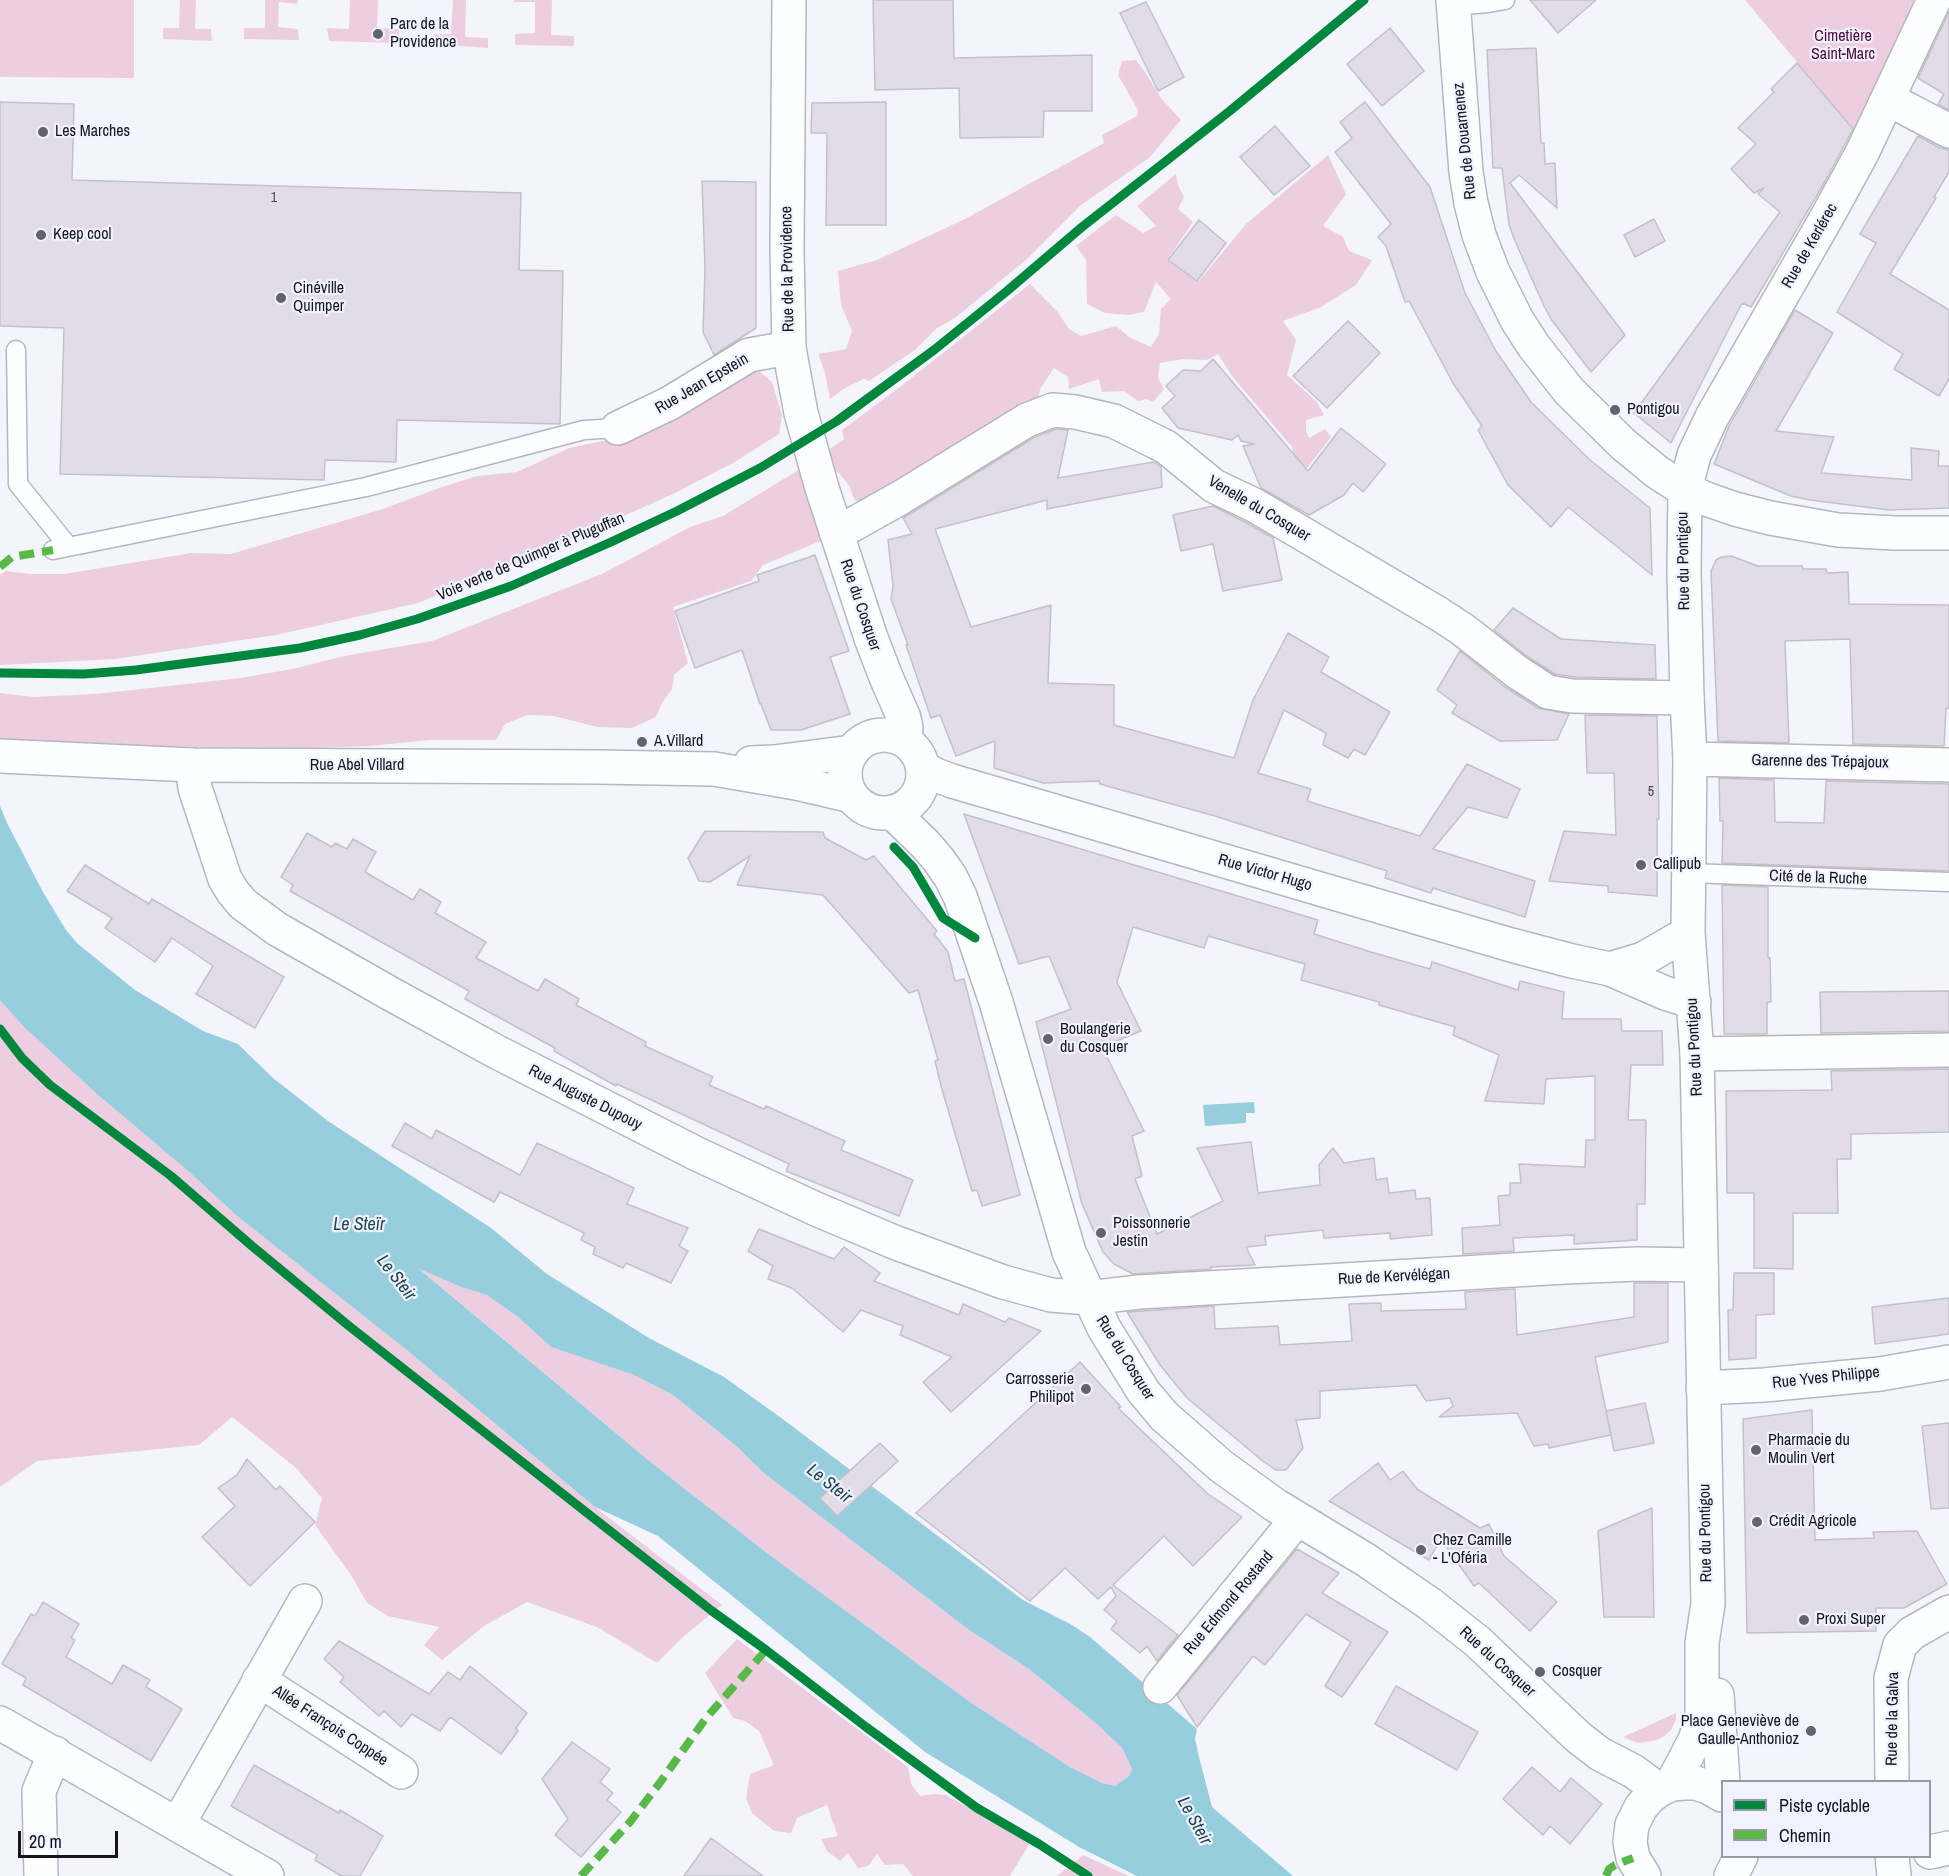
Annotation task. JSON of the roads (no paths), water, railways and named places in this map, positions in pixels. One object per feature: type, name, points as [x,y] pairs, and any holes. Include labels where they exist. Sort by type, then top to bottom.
[{"type":"street","name":"Rue de la Providence","points":[[789,0],[787,250],[789,348],[801,413],[836,532]]},
{"type":"street","name":"Rue de Kerlérec","points":[[1685,490],[1694,455],[1712,417],[1827,217],[1888,99],[1934,0]]},
{"type":"street","name":"Rue de Douarnenez","points":[[1454,3],[1469,195],[1485,253],[1503,294],[1533,345],[1569,391],[1642,460],[1666,479],[1685,490],[1735,509],[1799,524],[1870,532],[1949,533]]},
{"type":"street","points":[[1888,99],[1949,131]]},
{"type":"street","name":"Rue Jean Epstein","points":[[618,428],[670,403],[749,355],[789,348]]},
{"type":"street","name":"Venelle du Cosquer","points":[[836,532],[900,498],[1027,420],[1053,410],[1075,412],[1114,421],[1166,447],[1214,486],[1254,505],[1439,614],[1548,692],[1572,696],[1687,698]]},
{"type":"street","name":"Rue du Pontigou","points":[[1685,490],[1683,538],[1690,759],[1688,933],[1697,1054],[1708,1604],[1715,1643],[1723,1780]]},
{"type":"street","name":"Rue du Cosquer","points":[[836,532],[886,677],[904,718],[906,728],[894,767],[926,844],[950,876],[960,896],[979,948],[1068,1252],[1088,1298],[1132,1375],[1164,1416],[1221,1466],[1297,1519],[1366,1560],[1430,1604],[1478,1642],[1578,1737],[1600,1754],[1666,1787]]},
{"type":"street","name":"Rue Abel Villard","points":[[0,756],[192,765],[714,769],[796,783],[852,796]]},
{"type":"street","name":"Garenne des Trépajoux","points":[[1690,759],[1949,765]]},
{"type":"street","name":"Rue Abel Villard","points":[[714,769],[747,763],[774,762],[894,767]]},
{"type":"street","points":[[852,796],[845,774],[847,762],[894,767]]},
{"type":"street","name":"Rue Auguste Dupouy","points":[[192,765],[195,788],[212,843],[225,879],[233,892],[255,914],[308,948],[495,1051],[652,1132],[816,1209],[894,1242],[1004,1282],[1051,1295],[1088,1298]]},
{"type":"street","name":"Rue Victor Hugo","points":[[852,796],[870,810],[880,812],[894,767],[936,776],[1511,945],[1610,969],[1665,993],[1694,1002]]},
{"type":"street","name":"Rue Victor Hugo","points":[[1610,969],[1643,959],[1688,933]]},
{"type":"street","points":[[1697,1054],[1949,1050]]},
{"type":"street","name":"Rue de Kervélégan","points":[[1088,1298],[1139,1292],[1565,1267],[1638,1264],[1701,1265]]},
{"type":"street","name":"Rue Yves Philippe","points":[[1703,1388],[1880,1374],[1949,1362]]},
{"type":"street","name":"Rue Edmond Rostand","points":[[1160,1687],[1297,1519]]},
{"type":"street","name":"Allée François Coppée","points":[[178,1824],[305,1601]]},
{"type":"street","name":"Rue du Pontigou","points":[[1632,1825],[1641,1807],[1666,1787],[1695,1740],[1702,1718],[1702,1643],[1708,1604]]},
{"type":"street","name":"Rue de la Galva","points":[[1892,1780],[1891,1678],[1900,1645],[1912,1633],[1949,1612]]},
{"type":"street","name":"Allée François Coppée","points":[[259,1680],[401,1772]]},
{"type":"street","points":[[0,1723],[267,1876]]},
{"type":"street","points":[[41,1876],[39,1791],[55,1753]]},
{"type":"street","name":"Rue du Cosquer","points":[[1600,1754],[1613,1776],[1632,1825],[1630,1842],[1634,1858],[1644,1876]]},
{"type":"street","points":[[1666,1787],[1696,1783],[1708,1786],[1721,1794]]},
{"type":"street","points":[[1931,1852],[1949,1848]]},
{"type":"street","points":[[1731,1876],[1740,1858]]},
{"type":"street","points":[[1892,1858],[1894,1876]]},
{"type":"lane","points":[[1454,3],[1488,3],[1505,0]]},
{"type":"lane","points":[[16,350],[18,484],[60,548],[366,487],[584,430],[618,428]]},
{"type":"lane","name":"Cité de la Ruche","points":[[1688,873],[1949,882]]},
{"type":"water","name":"Le Steïr","points":[[0,806],[43,892],[66,930],[78,944],[135,990],[203,1031],[238,1044],[273,1078],[328,1121],[491,1228],[547,1274],[649,1338],[724,1377],[1023,1600],[1072,1625],[1090,1637],[1197,1729],[1195,1739],[1212,1807],[1293,1876],[1137,1876],[1079,1847],[925,1752],[658,1536],[595,1507],[408,1351],[237,1216],[187,1170],[98,1095],[24,1027],[0,1000]],"holes":[[[418,1268],[461,1287],[487,1295],[518,1317],[551,1347],[634,1375],[673,1395],[735,1445],[765,1474],[969,1630],[1029,1669],[1098,1725],[1122,1748],[1132,1769],[1129,1776],[1115,1786],[1102,1783],[1070,1767],[970,1702],[767,1553],[653,1464]]]},
{"type":"water","points":[[1254,1102],[1255,1113],[1246,1113],[1246,1123],[1205,1126],[1203,1105]]},
{"type":"place","name":"Parc de la Providence","points":[[378,34]]},
{"type":"place","name":"Les Marches","points":[[43,132]]},
{"type":"place","name":"Keep cool","points":[[41,235]]},
{"type":"place","name":"Cinéville Quimper","points":[[281,298]]},
{"type":"place","name":"Pontigou","points":[[1615,410]]},
{"type":"place","name":"A.Villard","points":[[642,742]]},
{"type":"place","name":"Callipub","points":[[1641,865]]},
{"type":"place","name":"Boulangerie du Cosquer","points":[[1048,1039]]},
{"type":"place","name":"Poissonnerie Jestin","points":[[1101,1233]]},
{"type":"place","name":"Carrosserie Philipot","points":[[1086,1389]]},
{"type":"place","name":"Pharmacie du Moulin Vert","points":[[1756,1450]]},
{"type":"place","name":"Crédit Agricole","points":[[1757,1522]]},
{"type":"place","name":"Chez Camille - L'Oféria","points":[[1421,1550]]},
{"type":"place","name":"Proxi Super","points":[[1804,1620]]},
{"type":"place","name":"Cosquer","points":[[1540,1672]]},
{"type":"place","name":"Place Geneviève de Gaulle-Anthonioz","points":[[1811,1731]]},
{"type":"park label","name":"Cimetière Saint-Marc","points":[[1843,46]]},
{"type":"water label","name":"Le Steir","points":[[396,1278]]},
{"type":"water label","name":"Le Steir","points":[[829,1484]]},
{"type":"water label","name":"Le Steir","points":[[1194,1821]]}]
